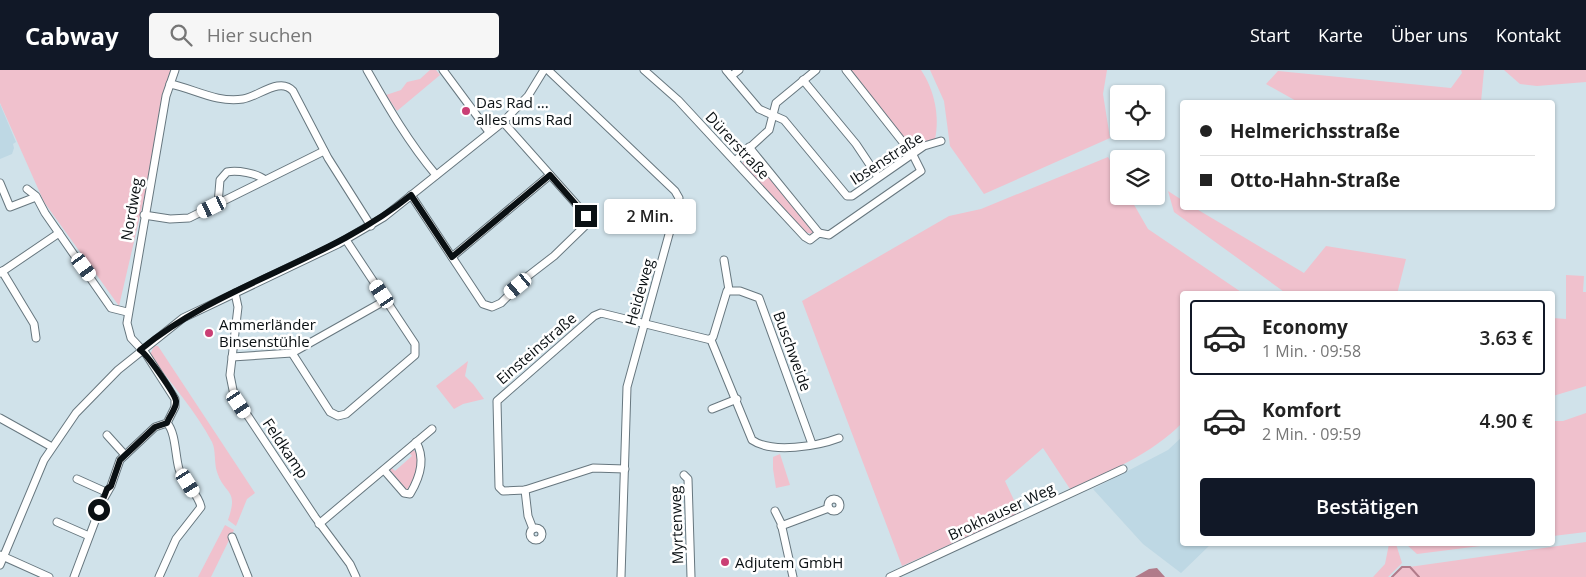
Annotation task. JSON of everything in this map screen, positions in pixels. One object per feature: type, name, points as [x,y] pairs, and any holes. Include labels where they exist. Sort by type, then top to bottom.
[{"type":"street","name":"Nordweg","points":[[167,423],[176,405],[175,399],[146,354],[140,350],[128,333],[127,312],[144,215],[170,84],[175,70]]},
{"type":"street","points":[[366,70],[404,133],[421,158],[436,175]]},
{"type":"street","points":[[442,70],[489,132]]},
{"type":"street","points":[[0,565],[38,470],[52,446],[85,402],[140,350],[183,318],[346,240],[371,226],[503,122],[528,96],[544,70]]},
{"type":"street","name":"Heideweg","points":[[548,70],[678,196],[678,204],[627,387],[622,577]]},
{"type":"street","name":"Dürerstraße","points":[[644,70],[668,90],[810,240],[819,233]]},
{"type":"street","points":[[726,70],[757,108],[772,115]]},
{"type":"street","points":[[731,76],[738,70]]},
{"type":"street","points":[[734,161],[769,130],[776,103],[816,70]]},
{"type":"street","points":[[750,147],[819,233],[829,235],[921,171],[912,155],[846,70]]},
{"type":"street","points":[[803,80],[856,144],[878,177]]},
{"type":"street","points":[[170,84],[213,98],[230,100],[250,98],[277,86],[287,86],[293,91],[324,151],[371,226]]},
{"type":"street","name":"Ibsenstraße","points":[[772,115],[784,120],[846,196],[852,196],[924,146],[941,140]]},
{"type":"street","points":[[411,195],[485,306],[492,307],[502,302],[519,283],[554,256],[588,224],[585,214],[503,122]]},
{"type":"street","points":[[144,215],[170,219],[186,218],[324,151]]},
{"type":"street","points":[[218,204],[220,180],[227,172],[234,171],[257,175],[265,180]]},
{"type":"street","points":[[452,257],[550,175]]},
{"type":"street","points":[[0,182],[10,207],[36,197]]},
{"type":"street","points":[[27,189],[36,197],[111,308],[127,312]]},
{"type":"street","points":[[36,338],[34,324],[1,272],[12,266],[14,261],[59,233]]},
{"type":"street","points":[[292,353],[330,412],[336,416],[344,415],[415,353],[415,344],[346,240]]},
{"type":"street","points":[[724,260],[728,290],[710,339],[737,400],[752,440],[759,444],[806,447],[839,438]]},
{"type":"street","name":"Buschweide","points":[[728,290],[740,291],[759,298],[812,444]]},
{"type":"street","name":"Feldkamp","points":[[234,293],[238,305],[230,375],[236,398],[320,524],[350,564],[356,577]]},
{"type":"street","points":[[232,357],[292,353],[386,300]]},
{"type":"street","name":"Einsteinstraße","points":[[625,469],[593,468],[525,490],[504,491],[499,488],[497,401],[598,313],[607,313],[645,324]]},
{"type":"street","points":[[645,324],[710,339]]},
{"type":"street","points":[[712,410],[737,400]]},
{"type":"street","points":[[0,418],[52,446]]},
{"type":"street","points":[[76,577],[89,536],[106,492],[111,486],[119,462],[155,427],[167,423],[172,432],[179,470],[197,496],[201,507],[176,539],[159,577]]},
{"type":"street","points":[[320,524],[432,429]]},
{"type":"street","points":[[107,435],[125,455]]},
{"type":"street","points":[[384,470],[405,494],[410,494],[420,474],[420,453],[416,442]]},
{"type":"street","name":"Brokhauser Weg","points":[[890,577],[1123,469]]},
{"type":"street","name":"Myrtenweg","points":[[684,475],[688,478],[692,577]]},
{"type":"street","points":[[77,479],[106,492]]},
{"type":"street","points":[[525,490],[528,519],[533,528]]},
{"type":"street","points":[[781,526],[829,508]]},
{"type":"street","points":[[775,511],[781,526],[793,577]]},
{"type":"street","points":[[57,522],[89,536]]},
{"type":"street","points":[[232,537],[248,577]]},
{"type":"street","points":[[2,556],[45,576]]},
{"type":"shaded area","points":[[0,70],[174,70],[119,306],[44,202],[0,103]]},
{"type":"shaded area","points":[[430,70],[436,70],[440,75],[397,111],[386,95],[401,90],[407,82],[420,79]]},
{"type":"shaded area","points":[[849,70],[921,70],[926,77],[935,103],[937,121],[935,139],[911,149]]},
{"type":"shaded area","points":[[930,70],[1107,70],[1103,94],[1110,138],[984,194],[950,146],[944,101]]},
{"type":"shaded area","points":[[1461,70],[1484,70],[1481,100],[1294,100],[1266,84],[1278,71],[1451,88],[1462,73]]},
{"type":"shaded area","points":[[1504,70],[1586,70],[1586,82],[1537,86],[1520,84]]},
{"type":"shaded area","points":[[0,104],[16,142],[13,144],[12,154],[0,159]]},
{"type":"shaded area","points":[[753,153],[815,232],[812,234],[804,232],[741,164]]},
{"type":"shaded area","points":[[1108,157],[1110,161],[1110,205],[1134,205],[1148,229],[1240,291],[1180,291],[1180,425],[1170,434],[1130,461],[1070,489],[1043,448],[1005,481],[1020,513],[902,566],[802,301],[949,216],[981,209]]},
{"type":"shaded area","points":[[1168,191],[1180,199],[1180,210],[1198,210],[1304,273],[1326,246],[1406,259],[1398,291],[1283,291],[1174,212]]},
{"type":"shaded area","points":[[1566,275],[1584,276],[1583,292],[1586,292],[1586,386],[1555,395],[1555,318],[1566,319]]},
{"type":"shaded area","points":[[154,346],[158,346],[255,493],[247,499],[236,526],[228,520],[231,510],[231,497],[217,472],[212,442],[191,409],[150,355]]},
{"type":"shaded area","points":[[468,361],[465,376],[484,399],[463,404],[454,409],[436,386]]},
{"type":"shaded area","points":[[1586,413],[1586,532],[1555,536],[1555,421],[1563,421]]},
{"type":"shaded area","points":[[1180,439],[1180,546],[1209,546],[1181,573],[1143,544],[1093,489],[1168,450]]},
{"type":"shaded area","points":[[412,449],[417,453],[417,474],[407,490],[389,469],[391,467],[395,471],[412,456],[408,451]]},
{"type":"shaded area","points":[[780,454],[790,485],[776,488],[773,457]]},
{"type":"shaded area","points":[[225,525],[234,530],[211,577],[198,577]]},
{"type":"shaded area","points":[[1586,542],[1586,577],[1393,577],[1402,568]]},
{"type":"shaded area","points":[[1389,546],[1397,546],[1402,563],[1388,577],[1373,577],[1385,564]]},
{"type":"shaded area","points":[[1408,546],[1480,546],[1417,554]]},
{"type":"shaded area","points":[[1157,568],[1165,577],[1135,577],[1149,569]]},
{"type":"waterway","points":[[1392,577],[1402,567],[1410,567],[1419,577]]},
{"type":"place","name":"Das Rad ... alles ums Rad","points":[[466,111]]},
{"type":"place","name":"Ammerländer Binsenstühle","points":[[209,333]]},
{"type":"place","name":"Adjutem GmbH","points":[[725,562]]},
{"type":"route","points":[[99,510],[107,489],[111,486],[120,460],[128,452],[132,451],[155,427],[167,423],[175,407],[175,398],[171,391],[146,354],[140,350],[183,318],[338,244],[394,210],[411,195],[422,208],[440,241],[452,257],[472,242],[503,212],[534,190],[550,175],[586,216]]}]
